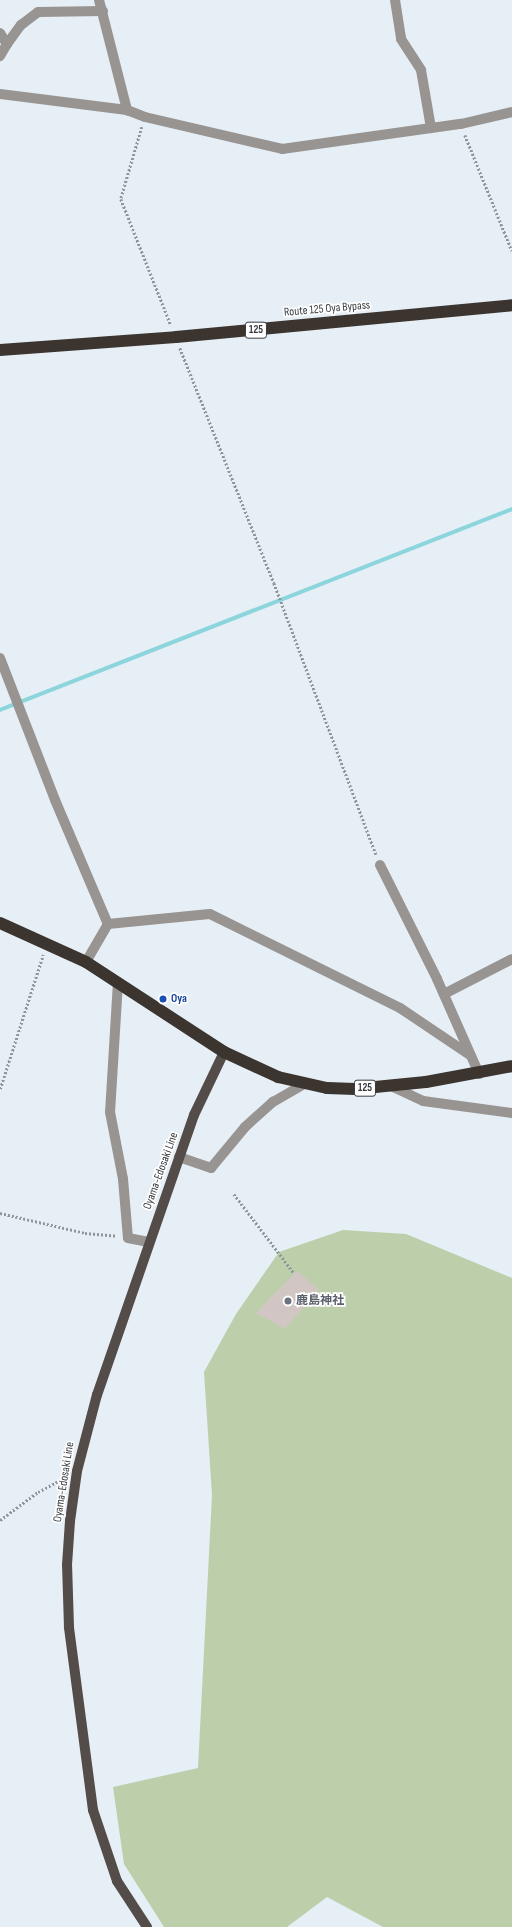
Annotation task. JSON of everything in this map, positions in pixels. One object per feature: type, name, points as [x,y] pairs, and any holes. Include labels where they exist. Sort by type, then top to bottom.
[{"type":"highway","name":"Route 125 Oya Bypass","points":[[0,350],[176,337],[512,305]]},
{"type":"highway","name":"125","points":[[0,923],[86,962],[224,1052],[259,1069],[304,1084],[355,1089],[391,1086],[478,1074],[512,1066]]},
{"type":"main road","name":"Oyama-Edosaki Line","points":[[147,1927],[117,1882],[97,1827],[86,1770],[68,1597],[68,1558],[77,1471],[97,1395],[179,1157],[224,1052]]},
{"type":"street","points":[[99,0],[128,110]]},
{"type":"street","points":[[395,0],[401,39],[421,70],[430,128]]},
{"type":"street","points":[[0,56],[21,25],[38,12],[103,11]]},
{"type":"street","points":[[0,33],[7,44]]},
{"type":"street","points":[[0,94],[128,110],[145,117],[282,149],[461,124],[512,112]]},
{"type":"street","points":[[0,658],[7,686],[23,717],[108,924]]},
{"type":"street","points":[[380,864],[444,994],[478,1074]]},
{"type":"street","points":[[108,924],[210,914],[400,1008],[470,1055]]},
{"type":"street","points":[[86,962],[108,924]]},
{"type":"street","points":[[444,994],[512,959]]},
{"type":"street","points":[[118,982],[110,1112],[123,1179],[128,1238],[149,1242]]},
{"type":"street","points":[[179,1157],[211,1168],[245,1127],[267,1107],[304,1084]]},
{"type":"street","points":[[391,1086],[423,1101],[512,1113]]},
{"type":"path","points":[[145,117],[121,199],[274,583],[380,864]]},
{"type":"path","points":[[461,124],[512,251]]},
{"type":"path","points":[[0,1089],[47,943]]},
{"type":"path","points":[[234,1194],[294,1273]]},
{"type":"path","points":[[0,1213],[85,1233],[128,1238]]},
{"type":"path","points":[[0,1520],[38,1492],[77,1471]]},
{"type":"green space","points":[[343,1230],[406,1234],[512,1278],[512,1927],[383,1927],[327,1897],[287,1927],[164,1927],[124,1864],[113,1787],[198,1768],[212,1495],[204,1372],[236,1314],[279,1252]]},
{"type":"building","name":"鹿島神社","points":[[297,1271],[319,1290],[285,1329],[256,1313]]},
{"type":"waterway","points":[[0,710],[512,509]]},
{"type":"place","name":"Oya","points":[[163,999]]},
{"type":"place","name":"鹿島神社","points":[[288,1301]]}]
